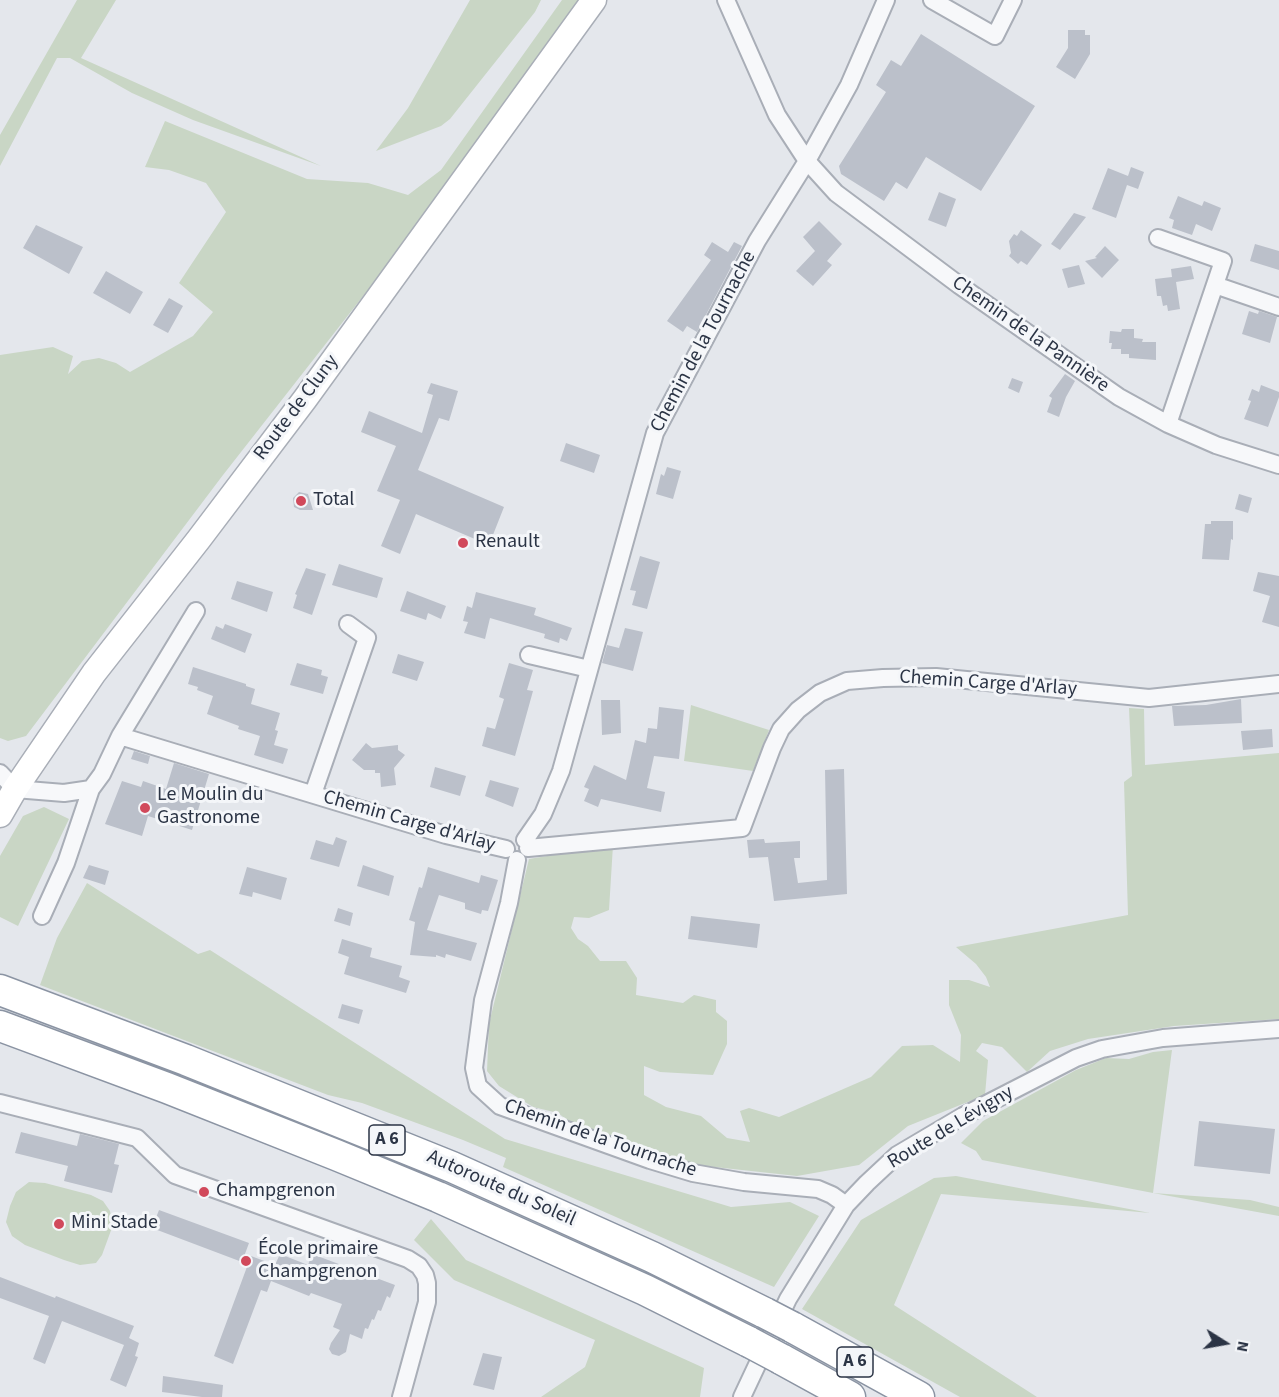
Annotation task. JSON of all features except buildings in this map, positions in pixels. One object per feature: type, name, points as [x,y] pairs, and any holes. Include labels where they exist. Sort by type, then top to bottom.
[{"type":"highway","name":"Autoroute du Soleil","points":[[0,990],[186,1060],[452,1167],[652,1257],[792,1327],[919,1397]]},
{"type":"highway","name":"Autoroute du Soleil","points":[[0,1026],[199,1101],[438,1197],[645,1290],[782,1359],[850,1397]]},
{"type":"main road","name":"Route de Cluny","points":[[0,815],[8,781],[199,539],[305,399],[594,0]]},
{"type":"street","name":"Chemin de la Pannière","points":[[726,0],[777,116],[807,161],[836,193],[959,285],[1119,397],[1168,424],[1216,445],[1279,465]]},
{"type":"street","name":"Chemin de la Tournache","points":[[846,1205],[818,1189],[744,1182],[693,1173],[650,1160],[500,1106],[478,1086],[474,1068],[483,1000],[509,903],[519,849],[543,814],[561,771],[655,433],[757,241],[807,161],[849,85],[886,0]]},
{"type":"street","points":[[932,0],[995,36],[1013,0]]},
{"type":"street","points":[[1158,238],[1223,261],[1168,424]]},
{"type":"street","points":[[1215,285],[1279,307]]},
{"type":"street","points":[[42,916],[66,863],[91,789],[102,774],[120,736],[196,611]]},
{"type":"street","name":"Chemin Carge d'Arlay","points":[[313,794],[367,638],[348,624]]},
{"type":"street","points":[[529,654],[589,669]]},
{"type":"street","name":"Chemin Carge d'Arlay","points":[[120,736],[455,837],[519,849],[742,828],[781,729],[798,710],[820,693],[847,681],[936,677],[1149,698],[1279,684]]},
{"type":"street","points":[[8,781],[64,794],[91,789]]},
{"type":"street","name":"Route de Lévigny","points":[[742,1397],[788,1299],[846,1205],[897,1155],[963,1116],[1076,1058],[1102,1049],[1163,1038],[1279,1029]]},
{"type":"street","points":[[0,1103],[137,1138],[175,1175],[408,1259],[419,1266],[427,1283],[427,1302],[401,1397]]},
{"type":"green space","points":[[77,0],[116,0],[81,58],[321,166],[193,120],[132,93],[70,58],[57,58],[0,166],[0,135]]},
{"type":"green space","points":[[470,0],[541,0],[535,12],[450,119],[441,126],[376,151],[408,108]]},
{"type":"green space","points":[[562,0],[580,0],[418,226],[223,475],[26,736],[8,741],[0,738],[0,355],[53,347],[73,356],[68,374],[82,361],[99,358],[116,363],[130,372],[193,336],[213,312],[179,283],[226,212],[206,183],[169,170],[145,167],[165,121],[307,179],[368,183],[408,195],[441,170]]},
{"type":"green space","points":[[691,705],[769,730],[753,771],[684,761]]},
{"type":"green space","points":[[1129,708],[1144,709],[1145,765],[1279,753],[1279,1019],[1174,1026],[1088,1039],[1050,1051],[1027,1072],[1002,1047],[982,1043],[976,1051],[988,1060],[985,1095],[908,1126],[859,1165],[797,1176],[696,1165],[571,1123],[558,1113],[533,1107],[499,1086],[487,1071],[489,1024],[529,859],[613,845],[609,910],[589,918],[574,917],[571,928],[578,939],[588,946],[600,961],[626,961],[637,978],[636,995],[683,1003],[694,995],[716,1000],[716,1012],[727,1021],[727,1044],[713,1075],[660,1072],[644,1066],[644,1095],[666,1107],[701,1116],[727,1138],[750,1142],[740,1111],[749,1108],[779,1117],[871,1077],[902,1046],[933,1045],[960,1062],[961,1035],[949,1005],[949,980],[969,980],[990,987],[976,964],[956,947],[1128,915],[1124,782],[1132,776]]},
{"type":"green space","points":[[44,807],[69,819],[18,926],[0,917],[0,856],[23,816]]},
{"type":"green space","points":[[87,883],[198,954],[210,950],[505,1139],[731,1207],[790,1202],[819,1216],[774,1287],[503,1167],[506,1158],[463,1140],[362,1103],[328,1095],[40,985],[57,938]]},
{"type":"green space","points":[[1172,1050],[1153,1193],[982,1160],[976,1151],[961,1143],[983,1121],[1076,1070],[1106,1058],[1129,1059],[1153,1052]]},
{"type":"green space","points":[[956,1176],[1150,1213],[941,1194],[894,1305],[1037,1397],[960,1397],[802,1309],[861,1220],[934,1178]]},
{"type":"green space","name":"Mini Stade","points":[[29,1182],[45,1183],[91,1195],[103,1201],[110,1211],[113,1225],[102,1255],[96,1263],[80,1265],[64,1260],[25,1245],[12,1236],[6,1222],[10,1206],[16,1192]]},
{"type":"green space","points":[[1153,1193],[1250,1200],[1279,1207],[1279,1216]]},
{"type":"green space","points":[[431,1219],[466,1260],[704,1368],[700,1397],[541,1397],[585,1367],[595,1340],[454,1280],[414,1240]]},
{"type":"place","name":"Total","points":[[301,501]]},
{"type":"place","name":"Renault","points":[[463,543]]},
{"type":"place","name":"Le Moulin du Gastronome","points":[[145,808]]},
{"type":"place","name":"Champgrenon","points":[[204,1192]]},
{"type":"place","name":"Mini Stade","points":[[59,1224]]},
{"type":"place","name":"École primaire Champgrenon","points":[[246,1261]]}]
